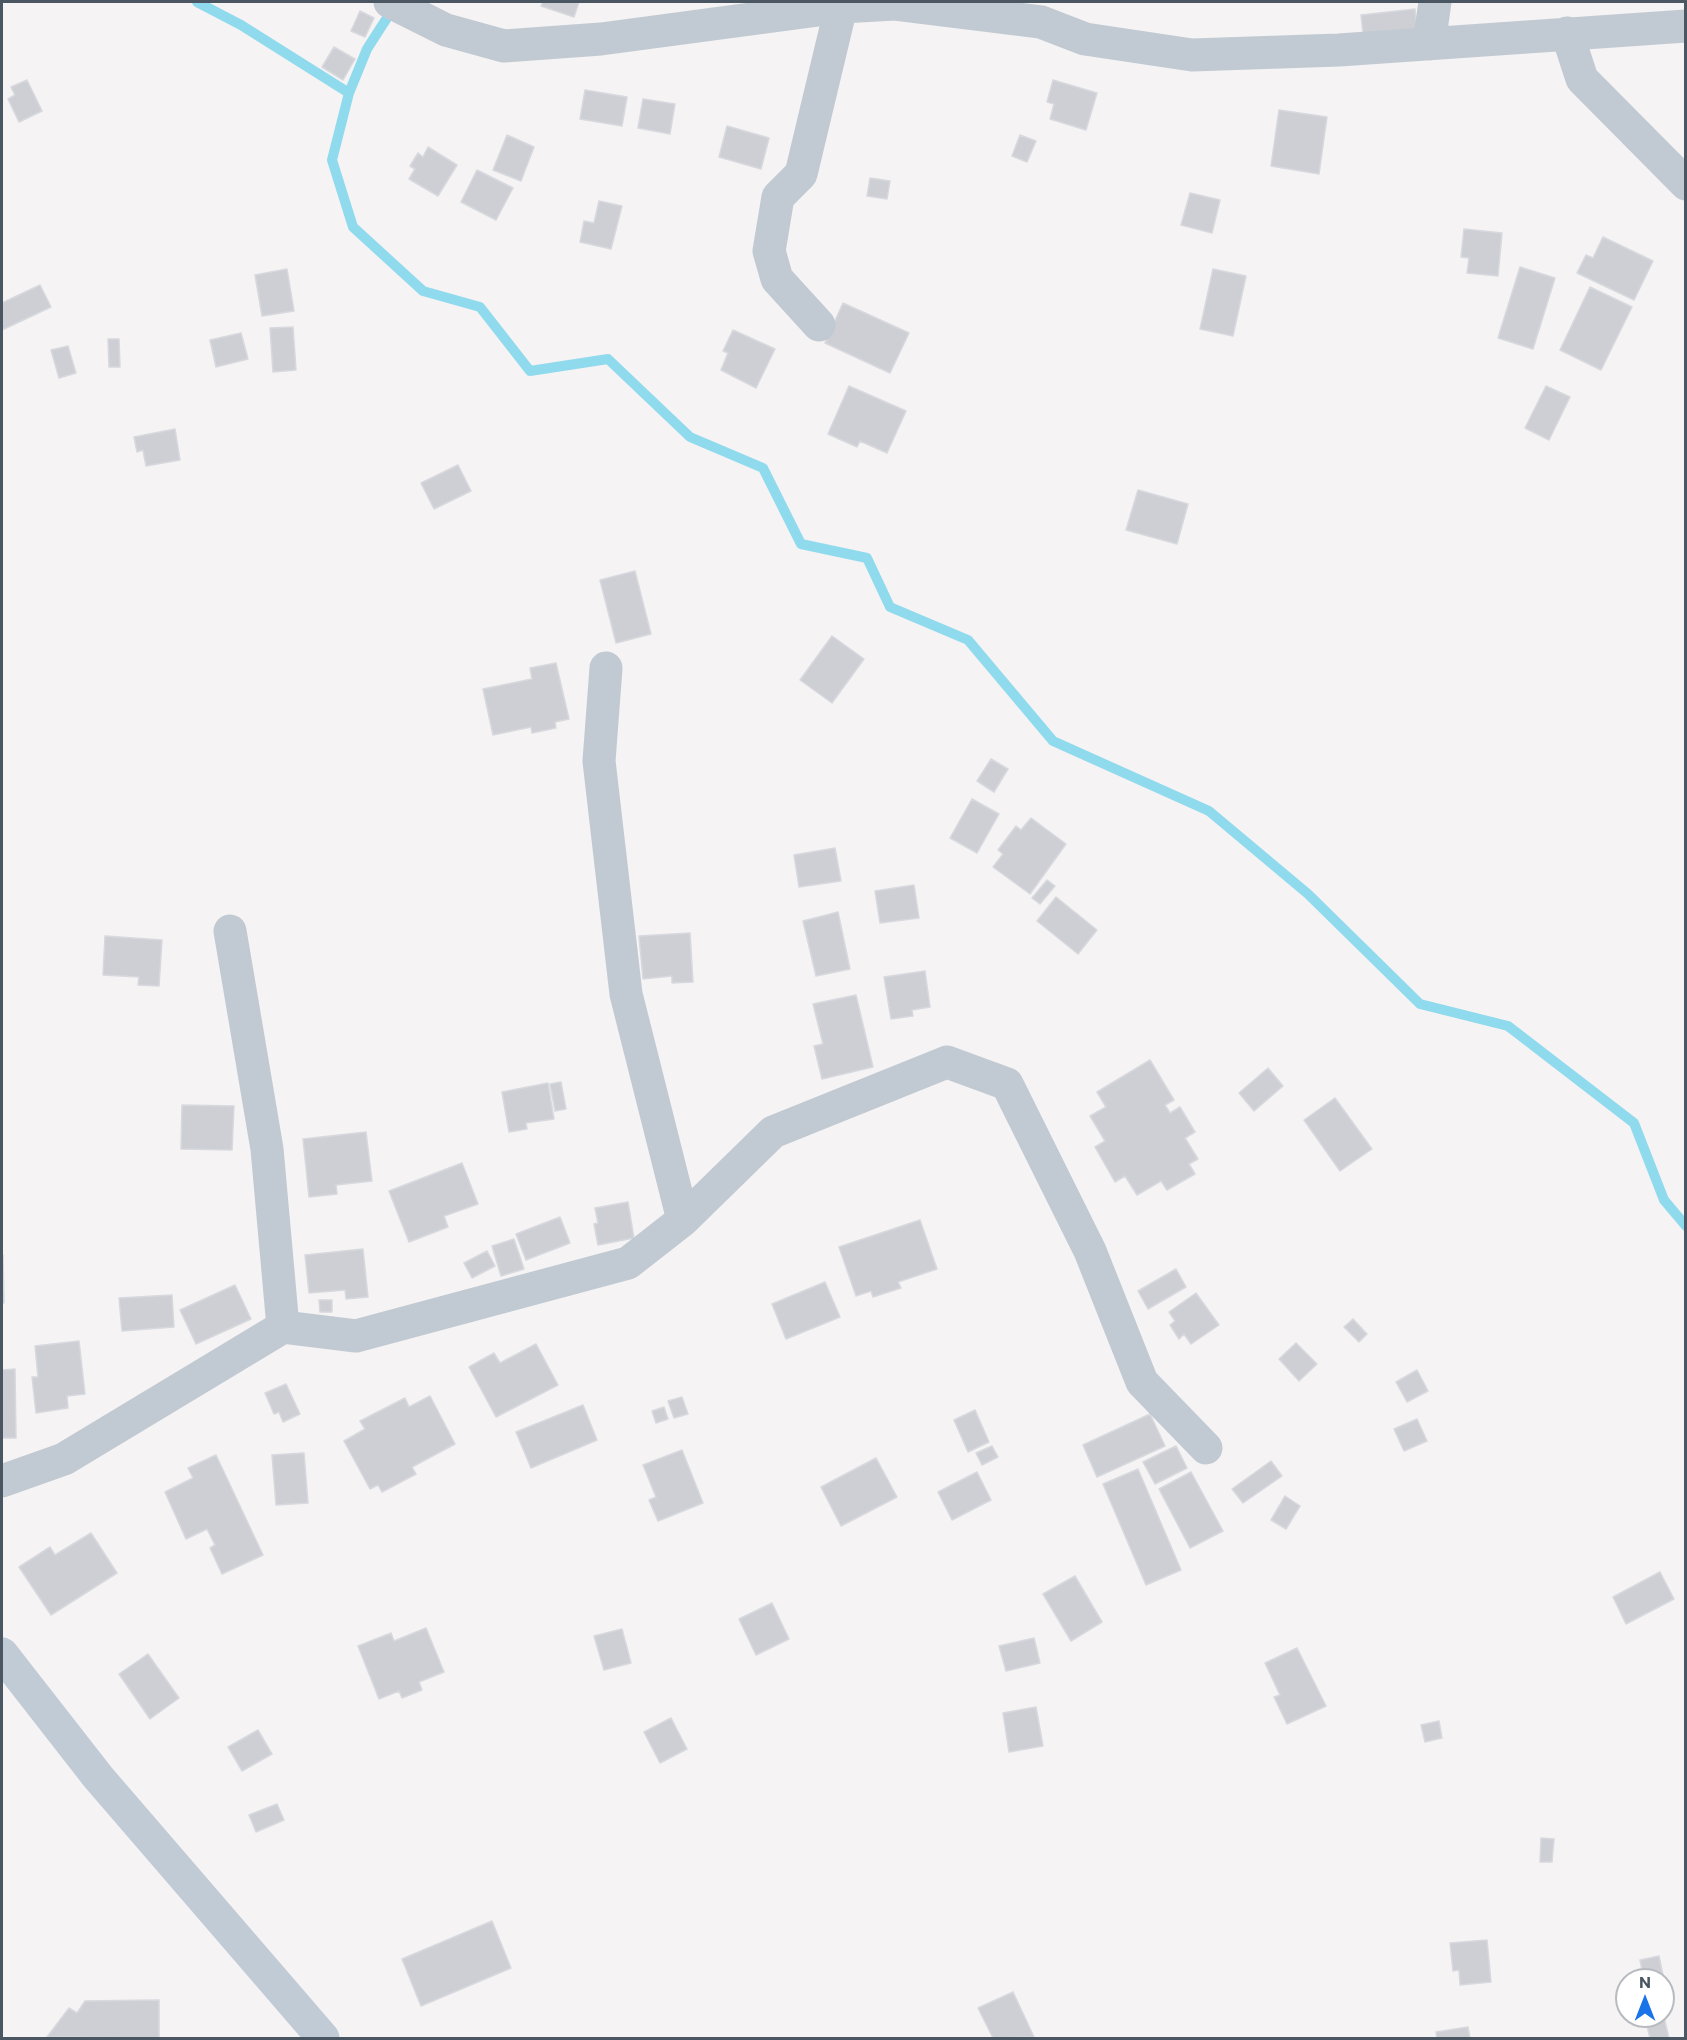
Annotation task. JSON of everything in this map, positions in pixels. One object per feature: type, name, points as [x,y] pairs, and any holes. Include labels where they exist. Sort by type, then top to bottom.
[{"type":"street","points":[[390,2],[446,30],[504,46],[601,39],[841,7],[895,4],[1041,22],[1085,39],[1192,55],[1339,50],[1686,26]]},
{"type":"street","points":[[1429,44],[1435,2]]},
{"type":"street","points":[[819,325],[777,279],[769,251],[778,197],[801,174],[841,7]]},
{"type":"street","points":[[1567,33],[1582,79],[1686,184]]},
{"type":"street","points":[[606,669],[599,760],[626,994],[683,1220]]},
{"type":"street","points":[[230,932],[267,1149],[283,1327]]},
{"type":"street","points":[[2,1481],[64,1459],[283,1327],[356,1336],[628,1263],[683,1220],[773,1132],[947,1062],[1007,1084],[1090,1251],[1142,1382],[1206,1448]]},
{"type":"street","points":[[2,1654],[98,1777],[323,2038]]},
{"type":"building","points":[[543,2],[579,2],[574,17],[541,6]]},
{"type":"building","points":[[1415,9],[1418,37],[1364,43],[1361,15]]},
{"type":"building","points":[[360,11],[374,18],[365,37],[351,31]]},
{"type":"building","points":[[334,47],[355,59],[343,80],[322,67]]},
{"type":"building","points":[[27,80],[42,111],[19,122],[8,99],[15,95],[11,87]]},
{"type":"building","points":[[1053,80],[1097,93],[1086,130],[1050,119],[1054,104],[1047,102]]},
{"type":"building","points":[[585,90],[627,97],[622,126],[580,119]]},
{"type":"building","points":[[643,99],[675,104],[670,134],[638,128]]},
{"type":"building","points":[[1279,110],[1327,117],[1319,174],[1271,166]]},
{"type":"building","points":[[727,126],[769,138],[761,169],[719,157]]},
{"type":"building","points":[[507,135],[534,147],[521,181],[493,170]]},
{"type":"building","points":[[1020,135],[1036,141],[1027,162],[1012,156]]},
{"type":"building","points":[[428,147],[457,165],[438,196],[409,179],[415,169],[410,166],[418,153],[423,157]]},
{"type":"building","points":[[477,170],[513,188],[496,220],[461,202]]},
{"type":"building","points":[[870,178],[890,181],[887,199],[867,196]]},
{"type":"building","points":[[1190,193],[1220,200],[1212,233],[1181,225]]},
{"type":"building","points":[[599,201],[622,206],[611,249],[580,242],[584,221],[594,223]]},
{"type":"building","points":[[1464,229],[1502,233],[1498,276],[1467,273],[1469,258],[1461,257]]},
{"type":"building","points":[[1603,237],[1653,261],[1634,300],[1577,273],[1586,255],[1593,258]]},
{"type":"building","points":[[1520,267],[1555,278],[1533,349],[1498,338]]},
{"type":"building","points":[[287,269],[294,311],[262,316],[255,275]]},
{"type":"building","points":[[1213,269],[1246,276],[1233,336],[1200,329]]},
{"type":"building","points":[[40,285],[51,307],[2,330],[2,303]]},
{"type":"building","points":[[1590,287],[1632,307],[1601,370],[1560,350]]},
{"type":"building","points":[[843,303],[909,333],[890,373],[825,343]]},
{"type":"building","points":[[293,327],[296,370],[273,372],[270,328]]},
{"type":"building","points":[[733,330],[775,349],[756,388],[721,370],[728,353],[723,351]]},
{"type":"building","points":[[241,333],[248,359],[216,367],[210,340]]},
{"type":"building","points":[[108,339],[119,339],[120,367],[109,367]]},
{"type":"building","points":[[68,346],[76,373],[59,378],[51,350]]},
{"type":"building","points":[[849,386],[906,411],[887,453],[860,441],[857,447],[828,434]]},
{"type":"building","points":[[1546,386],[1570,397],[1549,440],[1525,428]]},
{"type":"building","points":[[175,429],[180,460],[146,466],[143,450],[137,452],[134,437]]},
{"type":"building","points":[[458,465],[471,491],[434,509],[421,483]]},
{"type":"building","points":[[1138,490],[1188,504],[1177,544],[1126,530]]},
{"type":"building","points":[[635,571],[651,634],[616,643],[600,580]]},
{"type":"building","points":[[832,636],[864,659],[832,703],[800,680]]},
{"type":"building","points":[[556,663],[569,719],[555,722],[556,728],[532,733],[531,727],[493,735],[483,689],[532,679],[530,668]]},
{"type":"building","points":[[991,759],[1008,769],[994,792],[977,781]]},
{"type":"building","points":[[972,799],[999,814],[977,853],[950,838]]},
{"type":"building","points":[[1031,818],[1066,844],[1030,894],[993,867],[1003,854],[998,850],[1016,826],[1021,830]]},
{"type":"building","points":[[835,848],[841,881],[799,887],[794,855]]},
{"type":"building","points":[[1047,880],[1055,886],[1040,904],[1032,898]]},
{"type":"building","points":[[914,885],[919,918],[880,923],[875,891]]},
{"type":"building","points":[[1056,897],[1097,930],[1078,954],[1037,921]]},
{"type":"building","points":[[838,912],[850,969],[816,976],[803,921]]},
{"type":"building","points":[[690,933],[693,982],[672,983],[672,976],[643,979],[639,936]]},
{"type":"building","points":[[105,936],[162,940],[159,986],[138,985],[139,977],[103,975]]},
{"type":"building","points":[[925,971],[930,1007],[912,1010],[913,1016],[891,1019],[884,977]]},
{"type":"building","points":[[856,995],[873,1067],[822,1079],[814,1046],[823,1044],[813,1004]]},
{"type":"building","points":[[1150,1060],[1174,1100],[1165,1105],[1170,1113],[1180,1107],[1195,1132],[1185,1138],[1198,1159],[1189,1164],[1195,1174],[1167,1190],[1161,1181],[1137,1195],[1125,1176],[1115,1182],[1095,1147],[1105,1141],[1090,1116],[1106,1107],[1097,1092]]},
{"type":"building","points":[[1268,1068],[1283,1086],[1254,1111],[1239,1093]]},
{"type":"building","points":[[561,1082],[566,1109],[555,1111],[550,1084]]},
{"type":"building","points":[[548,1083],[554,1119],[526,1123],[527,1129],[509,1132],[502,1092]]},
{"type":"building","points":[[1335,1098],[1372,1149],[1340,1171],[1304,1120]]},
{"type":"building","points":[[182,1105],[234,1106],[232,1150],[181,1149]]},
{"type":"building","points":[[366,1132],[372,1181],[336,1185],[337,1194],[309,1197],[303,1139]]},
{"type":"building","points":[[462,1163],[478,1204],[444,1216],[448,1227],[409,1242],[389,1191]]},
{"type":"building","points":[[628,1202],[634,1238],[598,1245],[594,1224],[598,1223],[595,1208]]},
{"type":"building","points":[[560,1217],[570,1243],[526,1260],[516,1234]]},
{"type":"building","points":[[920,1220],[937,1269],[898,1282],[901,1288],[873,1297],[871,1291],[856,1296],[839,1247]]},
{"type":"building","points":[[514,1239],[524,1269],[501,1276],[492,1246]]},
{"type":"building","points":[[363,1249],[368,1297],[346,1299],[345,1290],[309,1293],[305,1255]]},
{"type":"building","points":[[487,1251],[495,1266],[472,1278],[464,1263]]},
{"type":"building","points":[[3,1255],[4,1303],[2,1303]]},
{"type":"building","points":[[1176,1269],[1186,1287],[1148,1309],[1138,1291]]},
{"type":"building","points":[[825,1282],[840,1317],[786,1339],[772,1304]]},
{"type":"building","points":[[235,1285],[251,1319],[196,1344],[180,1310]]},
{"type":"building","points":[[1196,1293],[1219,1325],[1191,1344],[1184,1334],[1179,1339],[1170,1325],[1175,1321],[1169,1312]]},
{"type":"building","points":[[172,1295],[174,1327],[122,1331],[119,1298]]},
{"type":"building","points":[[319,1300],[332,1300],[332,1312],[320,1312]]},
{"type":"building","points":[[1353,1319],[1367,1334],[1359,1342],[1344,1327]]},
{"type":"building","points":[[79,1341],[85,1394],[67,1396],[68,1408],[36,1413],[32,1377],[38,1377],[35,1346]]},
{"type":"building","points":[[1296,1343],[1317,1364],[1299,1381],[1279,1359]]},
{"type":"building","points":[[536,1344],[558,1385],[496,1417],[469,1367],[494,1353],[500,1363]]},
{"type":"building","points":[[15,1369],[16,1438],[2,1438],[2,1370]]},
{"type":"building","points":[[1417,1370],[1428,1391],[1407,1402],[1396,1382]]},
{"type":"building","points":[[286,1384],[300,1414],[283,1422],[279,1412],[274,1414],[265,1393]]},
{"type":"building","points":[[430,1396],[455,1444],[412,1467],[416,1474],[382,1492],[378,1485],[370,1489],[344,1441],[365,1429],[360,1421],[405,1398],[409,1407]]},
{"type":"building","points":[[682,1397],[688,1414],[674,1418],[668,1401]]},
{"type":"building","points":[[583,1405],[597,1440],[531,1468],[516,1432]]},
{"type":"building","points":[[664,1407],[668,1419],[656,1423],[652,1411]]},
{"type":"building","points":[[975,1410],[989,1442],[968,1452],[954,1420]]},
{"type":"building","points":[[1150,1414],[1165,1446],[1097,1477],[1083,1445]]},
{"type":"building","points":[[1417,1419],[1427,1441],[1404,1451],[1394,1429]]},
{"type":"building","points":[[992,1446],[998,1457],[982,1465],[976,1453]]},
{"type":"building","points":[[1176,1446],[1187,1468],[1155,1484],[1143,1462]]},
{"type":"building","points":[[682,1450],[703,1503],[658,1521],[649,1500],[656,1497],[643,1465]]},
{"type":"building","points":[[304,1453],[308,1503],[276,1505],[272,1455]]},
{"type":"building","points":[[216,1455],[263,1555],[222,1574],[210,1548],[215,1545],[207,1529],[186,1539],[165,1492],[193,1478],[188,1468]]},
{"type":"building","points":[[876,1458],[897,1497],[841,1526],[821,1487]]},
{"type":"building","points":[[1271,1461],[1282,1476],[1243,1503],[1232,1489]]},
{"type":"building","points":[[1138,1469],[1181,1570],[1146,1585],[1103,1484]]},
{"type":"building","points":[[977,1472],[991,1500],[952,1520],[938,1492]]},
{"type":"building","points":[[1191,1472],[1223,1531],[1190,1548],[1159,1489]]},
{"type":"building","points":[[1285,1496],[1300,1506],[1286,1529],[1271,1520]]},
{"type":"building","points":[[91,1533],[117,1573],[51,1615],[19,1567],[50,1547],[55,1555]]},
{"type":"building","points":[[1660,1572],[1674,1599],[1626,1624],[1613,1597]]},
{"type":"building","points":[[1075,1576],[1102,1622],[1071,1641],[1043,1594]]},
{"type":"building","points":[[772,1603],[789,1639],[756,1655],[739,1619]]},
{"type":"building","points":[[426,1628],[444,1672],[419,1682],[422,1690],[402,1698],[399,1691],[379,1699],[358,1646],[391,1633],[394,1641]]},
{"type":"building","points":[[622,1629],[631,1663],[604,1670],[594,1636]]},
{"type":"building","points":[[1034,1638],[1040,1663],[1006,1671],[999,1646]]},
{"type":"building","points":[[1297,1648],[1326,1706],[1287,1724],[1274,1697],[1280,1695],[1265,1663]]},
{"type":"building","points":[[148,1654],[179,1698],[150,1719],[119,1674]]},
{"type":"building","points":[[1036,1707],[1043,1746],[1009,1752],[1003,1713]]},
{"type":"building","points":[[671,1718],[687,1749],[660,1763],[644,1732]]},
{"type":"building","points":[[1439,1721],[1442,1738],[1425,1742],[1421,1725]]},
{"type":"building","points":[[258,1730],[272,1754],[242,1771],[228,1747]]},
{"type":"building","points":[[277,1804],[284,1820],[256,1832],[249,1815]]},
{"type":"building","points":[[1541,1838],[1554,1839],[1552,1862],[1540,1862]]},
{"type":"building","points":[[492,1921],[511,1968],[421,2006],[402,1959]]},
{"type":"building","points":[[1487,1940],[1491,1982],[1460,1985],[1459,1970],[1453,1971],[1450,1943]]},
{"type":"building","points":[[1659,1956],[1661,1968],[1642,1968],[1640,1960]]},
{"type":"building","points":[[1013,1992],[1034,2037],[993,2038],[978,2008]]},
{"type":"building","points":[[159,2000],[159,2038],[47,2037],[69,2008],[77,2013],[85,2001]]},
{"type":"building","points":[[1468,2027],[1470,2038],[1437,2038],[1436,2032]]},
{"type":"building","points":[[1648,2028],[1667,2028],[1669,2038],[1650,2038]]},
{"type":"waterway","points":[[197,2],[241,25],[349,93]]},
{"type":"waterway","points":[[394,7],[367,49],[349,93],[332,160],[353,227],[423,291],[480,307],[530,371],[608,359],[690,437],[763,468],[801,544],[867,558],[890,607],[968,640],[1053,741],[1209,811],[1308,894],[1420,1004],[1508,1026],[1634,1123],[1664,1200],[1686,1226]]}]
